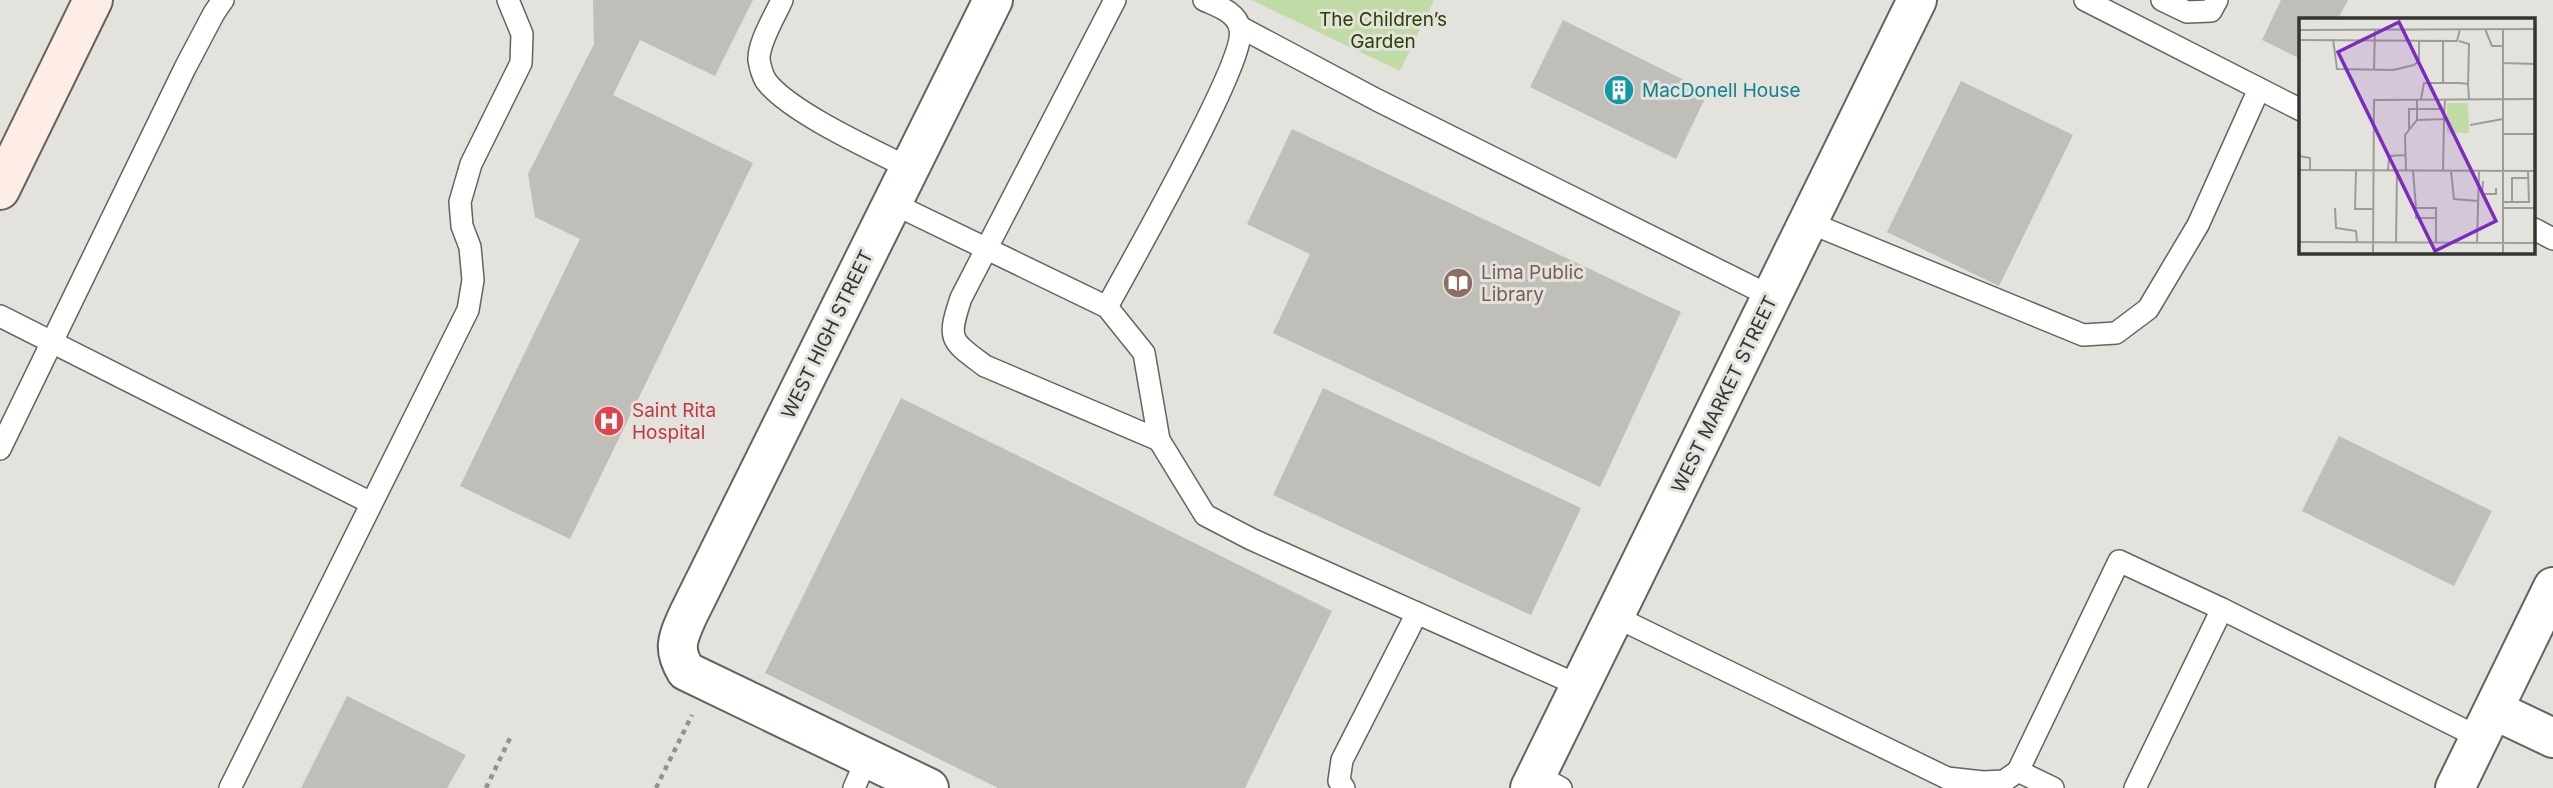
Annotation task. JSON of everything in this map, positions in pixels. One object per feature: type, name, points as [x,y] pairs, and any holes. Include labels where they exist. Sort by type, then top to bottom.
[{"type":"main road","points":[[0,190],[93,0]]},
{"type":"street","name":"WEST HIGH STREET","points":[[861,773],[686,671],[679,660],[676,647],[688,615],[993,0]]},
{"type":"street","name":"WEST MARKET STREET","points":[[1543,784],[1580,686],[1917,0]]},
{"type":"street","points":[[2455,788],[2553,587]]},
{"type":"street","points":[[2487,724],[2553,738]]},
{"type":"street","points":[[861,773],[929,788]]},
{"type":"lane","points":[[0,449],[113,214],[208,24],[223,0]]},
{"type":"lane","points":[[230,788],[468,310],[473,280],[470,247],[462,226],[460,202],[471,164],[521,63],[522,34],[508,0]]},
{"type":"lane","points":[[782,0],[766,32],[759,59],[765,80],[784,98],[815,118],[909,168]]},
{"type":"lane","points":[[1115,0],[961,298],[953,324],[953,338],[960,348],[985,366],[1159,440]]},
{"type":"lane","points":[[1204,0],[1229,12],[1240,27],[1377,100],[1772,297]]},
{"type":"lane","points":[[2085,0],[2299,109]]},
{"type":"lane","points":[[2162,0],[2186,12],[2211,11],[2217,0]]},
{"type":"lane","points":[[1107,307],[1222,86],[1240,47],[1240,27]]},
{"type":"lane","points":[[1808,222],[2083,335],[2116,333],[2148,309],[2192,235],[2259,89]]},
{"type":"lane","points":[[892,203],[1107,307],[1144,353],[1159,440],[1205,515],[1251,539],[1580,686]]},
{"type":"lane","points":[[2536,230],[2553,239]]},
{"type":"lane","points":[[0,316],[371,503]]},
{"type":"lane","points":[[1614,616],[1947,778],[1983,782],[2004,781],[2018,771],[2119,561],[2222,609],[2487,724]]},
{"type":"lane","points":[[2135,788],[2222,609]]},
{"type":"lane","points":[[1344,788],[1339,781],[1342,760],[1417,613]]},
{"type":"lane","points":[[2018,771],[2053,788]]},
{"type":"path","points":[[656,788],[694,711]]},
{"type":"path","points":[[486,788],[510,736]]},
{"type":"green space","name":"The Children’s Garden","points":[[1251,0],[1434,0],[1400,71]]},
{"type":"building","points":[[593,0],[753,0],[715,76],[640,40],[613,95],[753,163],[570,539],[460,486],[580,239],[535,217],[528,174],[594,44]]},
{"type":"building","points":[[2281,0],[2348,0],[2339,18],[2299,18],[2299,58],[2262,40]]},
{"type":"building","name":"MacDonell House","points":[[1563,20],[1708,92],[1676,159],[1530,87]]},
{"type":"building","points":[[1961,81],[2073,135],[1999,286],[1887,232]]},
{"type":"building","name":"Lima Public Library","points":[[1292,129],[1681,312],[1600,487],[1273,333],[1310,254],[1247,224]]},
{"type":"building","points":[[1323,388],[1581,508],[1531,615],[1273,495]]},
{"type":"building","points":[[901,398],[1332,611],[1245,788],[998,788],[765,673]]},
{"type":"building","points":[[2339,436],[2492,511],[2454,586],[2302,511]]},
{"type":"building","points":[[347,696],[466,755],[447,788],[301,788]]},
{"type":"place","name":"MacDonell House","points":[[1619,90]]},
{"type":"place","name":"Lima Public Library","points":[[1458,283]]},
{"type":"place","name":"Saint Rita Hospital","points":[[609,421]]}]
